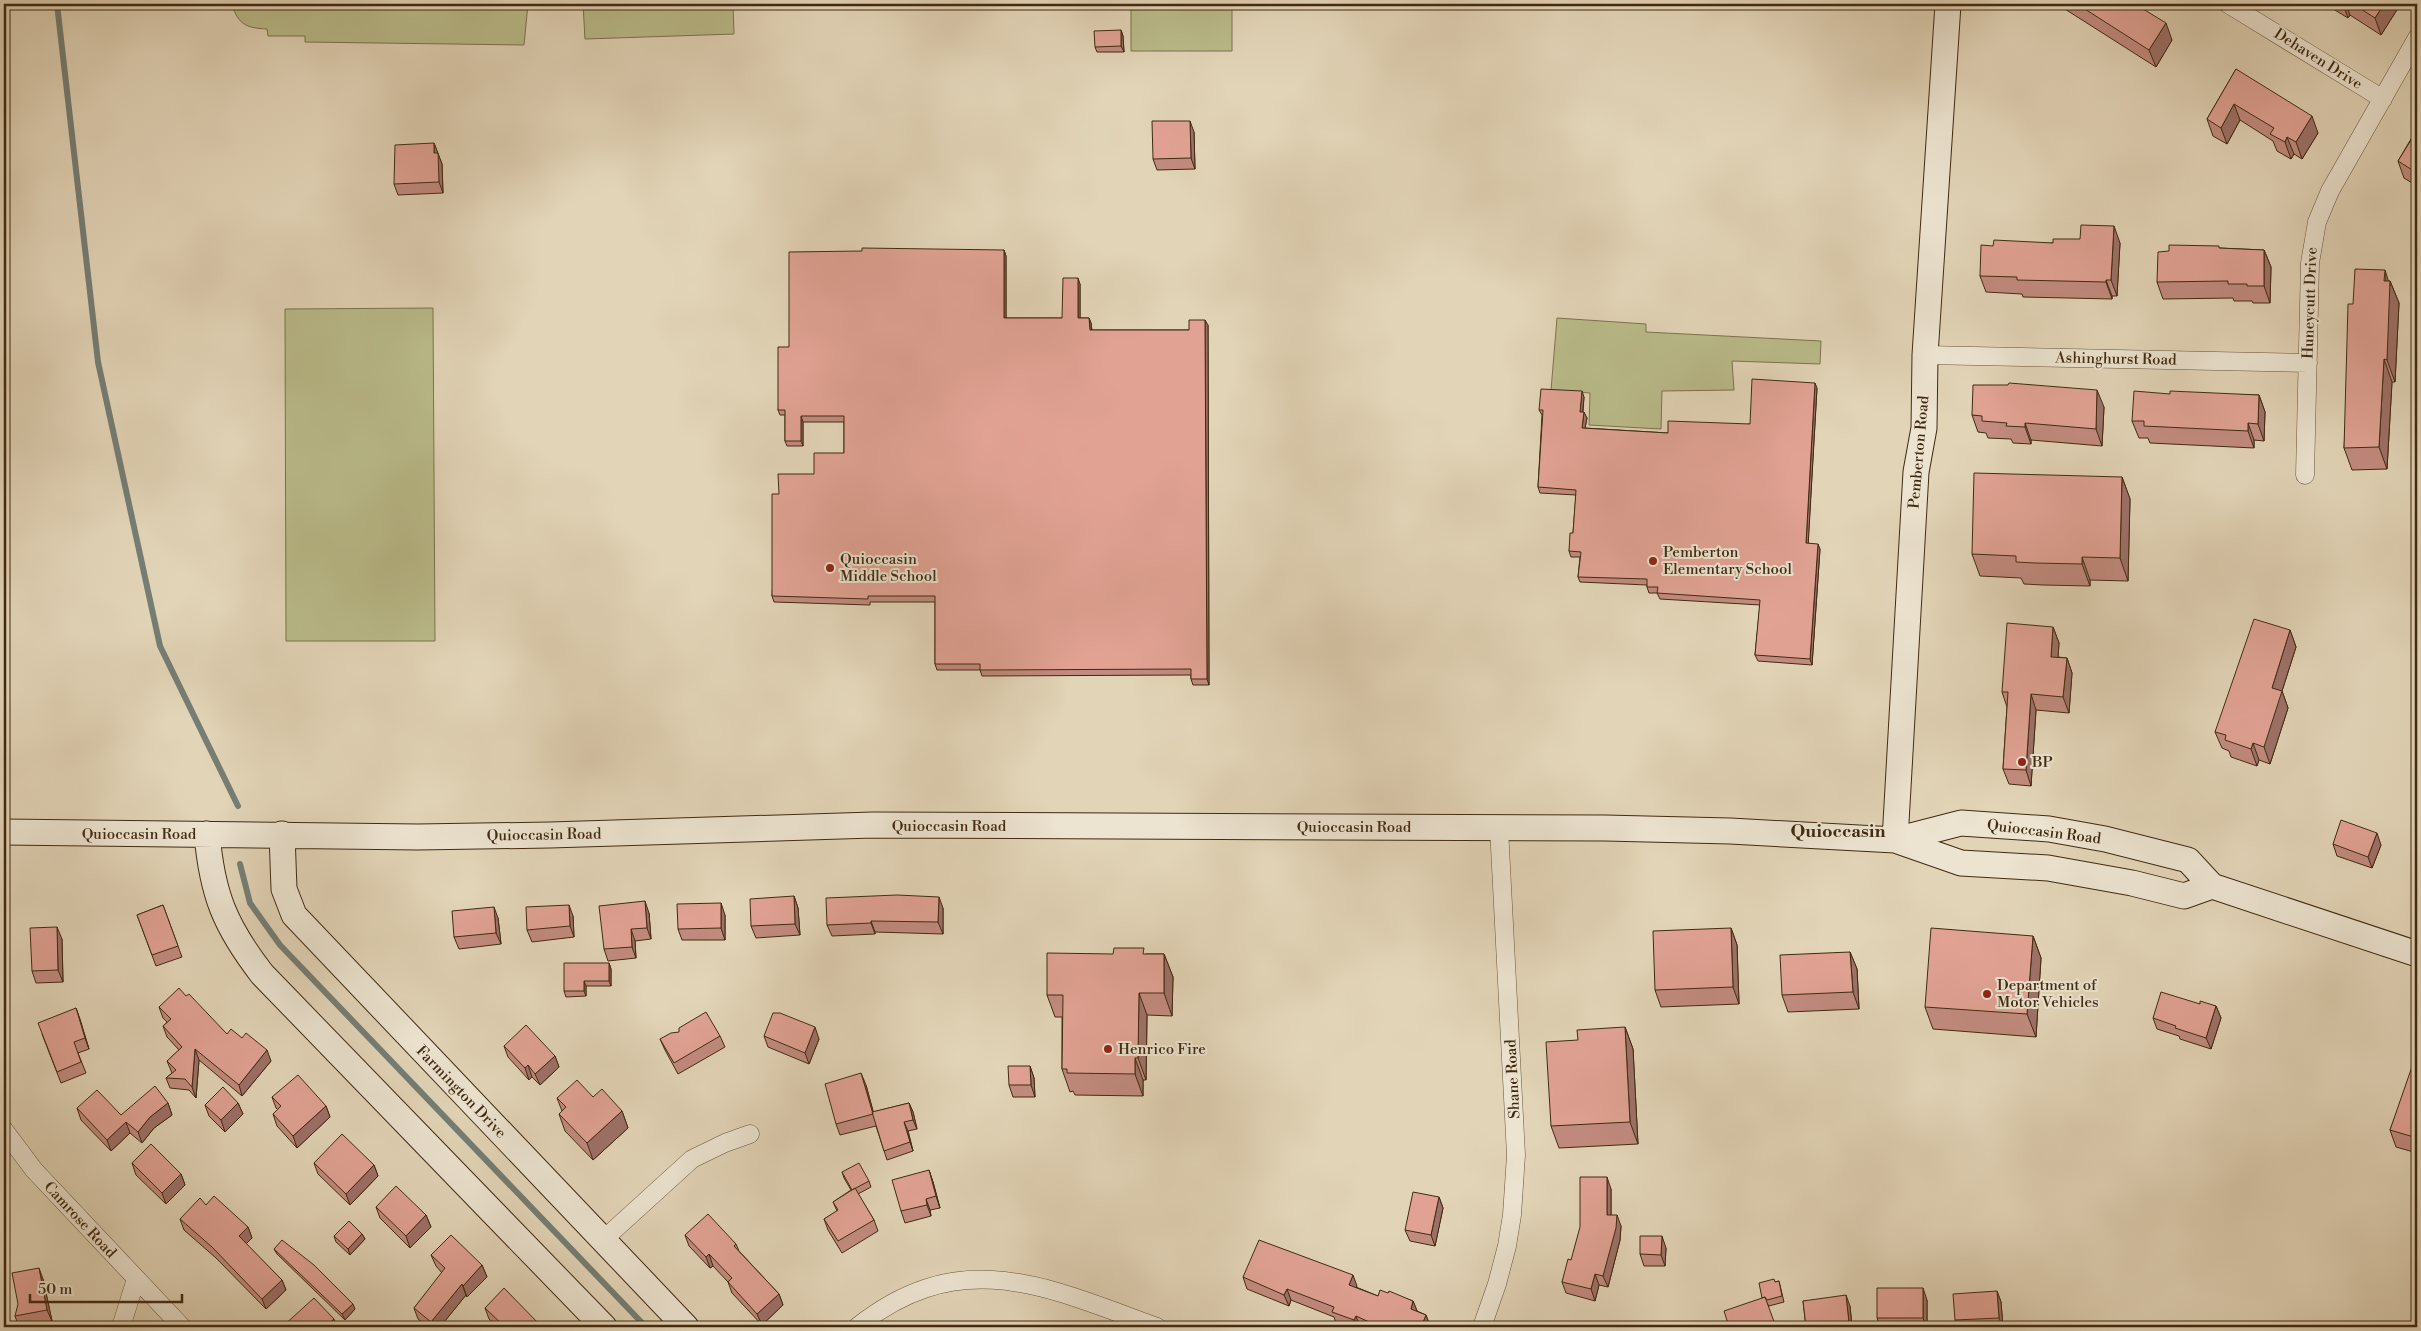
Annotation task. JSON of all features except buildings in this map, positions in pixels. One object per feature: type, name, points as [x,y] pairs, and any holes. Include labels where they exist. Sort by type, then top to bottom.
[{"type":"main road","name":"Pemberton Road","points":[[1895,840],[1916,472],[1924,428],[1925,355],[1948,4]]},
{"type":"main road","name":"Quioccasin Road","points":[[1895,840],[1961,823],[2049,829],[2105,839],[2188,860],[2212,886],[2417,954]]},
{"type":"main road","name":"Quioccasin Road","points":[[4,832],[418,837],[550,836],[873,825],[1730,831],[1895,840],[1961,863],[2048,868],[2132,882],[2184,896],[2212,886]]},
{"type":"main road","points":[[207,834],[210,868],[217,895],[240,946],[262,974],[604,1327]]},
{"type":"main road","name":"Farmington Drive","points":[[282,834],[284,889],[294,915],[686,1327]]},
{"type":"street","name":"Dehaven Drive","points":[[2228,4],[2383,99]]},
{"type":"street","name":"Huneycutt Drive","points":[[2305,475],[2310,263],[2317,222],[2330,190],[2417,38]]},
{"type":"street","name":"Ashinghurst Road","points":[[1925,355],[2308,363]]},
{"type":"street","name":"Shane Road","points":[[1482,1327],[1497,1284],[1507,1246],[1512,1215],[1516,1155],[1499,828]]},
{"type":"street","name":"Camrose Road","points":[[4,1130],[34,1170],[182,1327]]},
{"type":"street","points":[[603,1240],[692,1159],[725,1143],[750,1134]]},
{"type":"street","points":[[857,1327],[878,1310],[906,1295],[936,1284],[990,1278],[1026,1282],[1087,1301],[1157,1327]]},
{"type":"street","points":[[121,1327],[136,1279]]},
{"type":"green space","points":[[232,4],[528,4],[524,45],[305,42],[305,36],[268,36],[267,29],[254,28],[244,24],[237,17]]},
{"type":"green space","points":[[583,4],[733,4],[734,34],[585,39]]},
{"type":"green space","points":[[1131,4],[1232,4],[1232,51],[1131,51]]},
{"type":"green space","points":[[433,308],[435,641],[286,641],[285,309]]},
{"type":"green space","points":[[1557,318],[1646,324],[1646,332],[1821,341],[1820,364],[1732,361],[1734,390],[1662,391],[1661,429],[1589,425],[1590,393],[1551,390]]},
{"type":"waterway","points":[[57,4],[98,362],[160,646],[238,806]]},
{"type":"waterway","points":[[240,864],[250,903],[280,945],[646,1327]]},
{"type":"place","name":"Pemberton Elementary School","points":[[1653,561]]},
{"type":"place","name":"Quioccasin Middle School","points":[[830,568]]},
{"type":"place","name":"BP","points":[[2022,762]]},
{"type":"place","name":"Department of Motor Vehicles","points":[[1987,994]]},
{"type":"place","name":"Henrico Fire","points":[[1108,1049]]},
{"type":"district","name":"Quioccasin","points":[[1838,831]]}]
